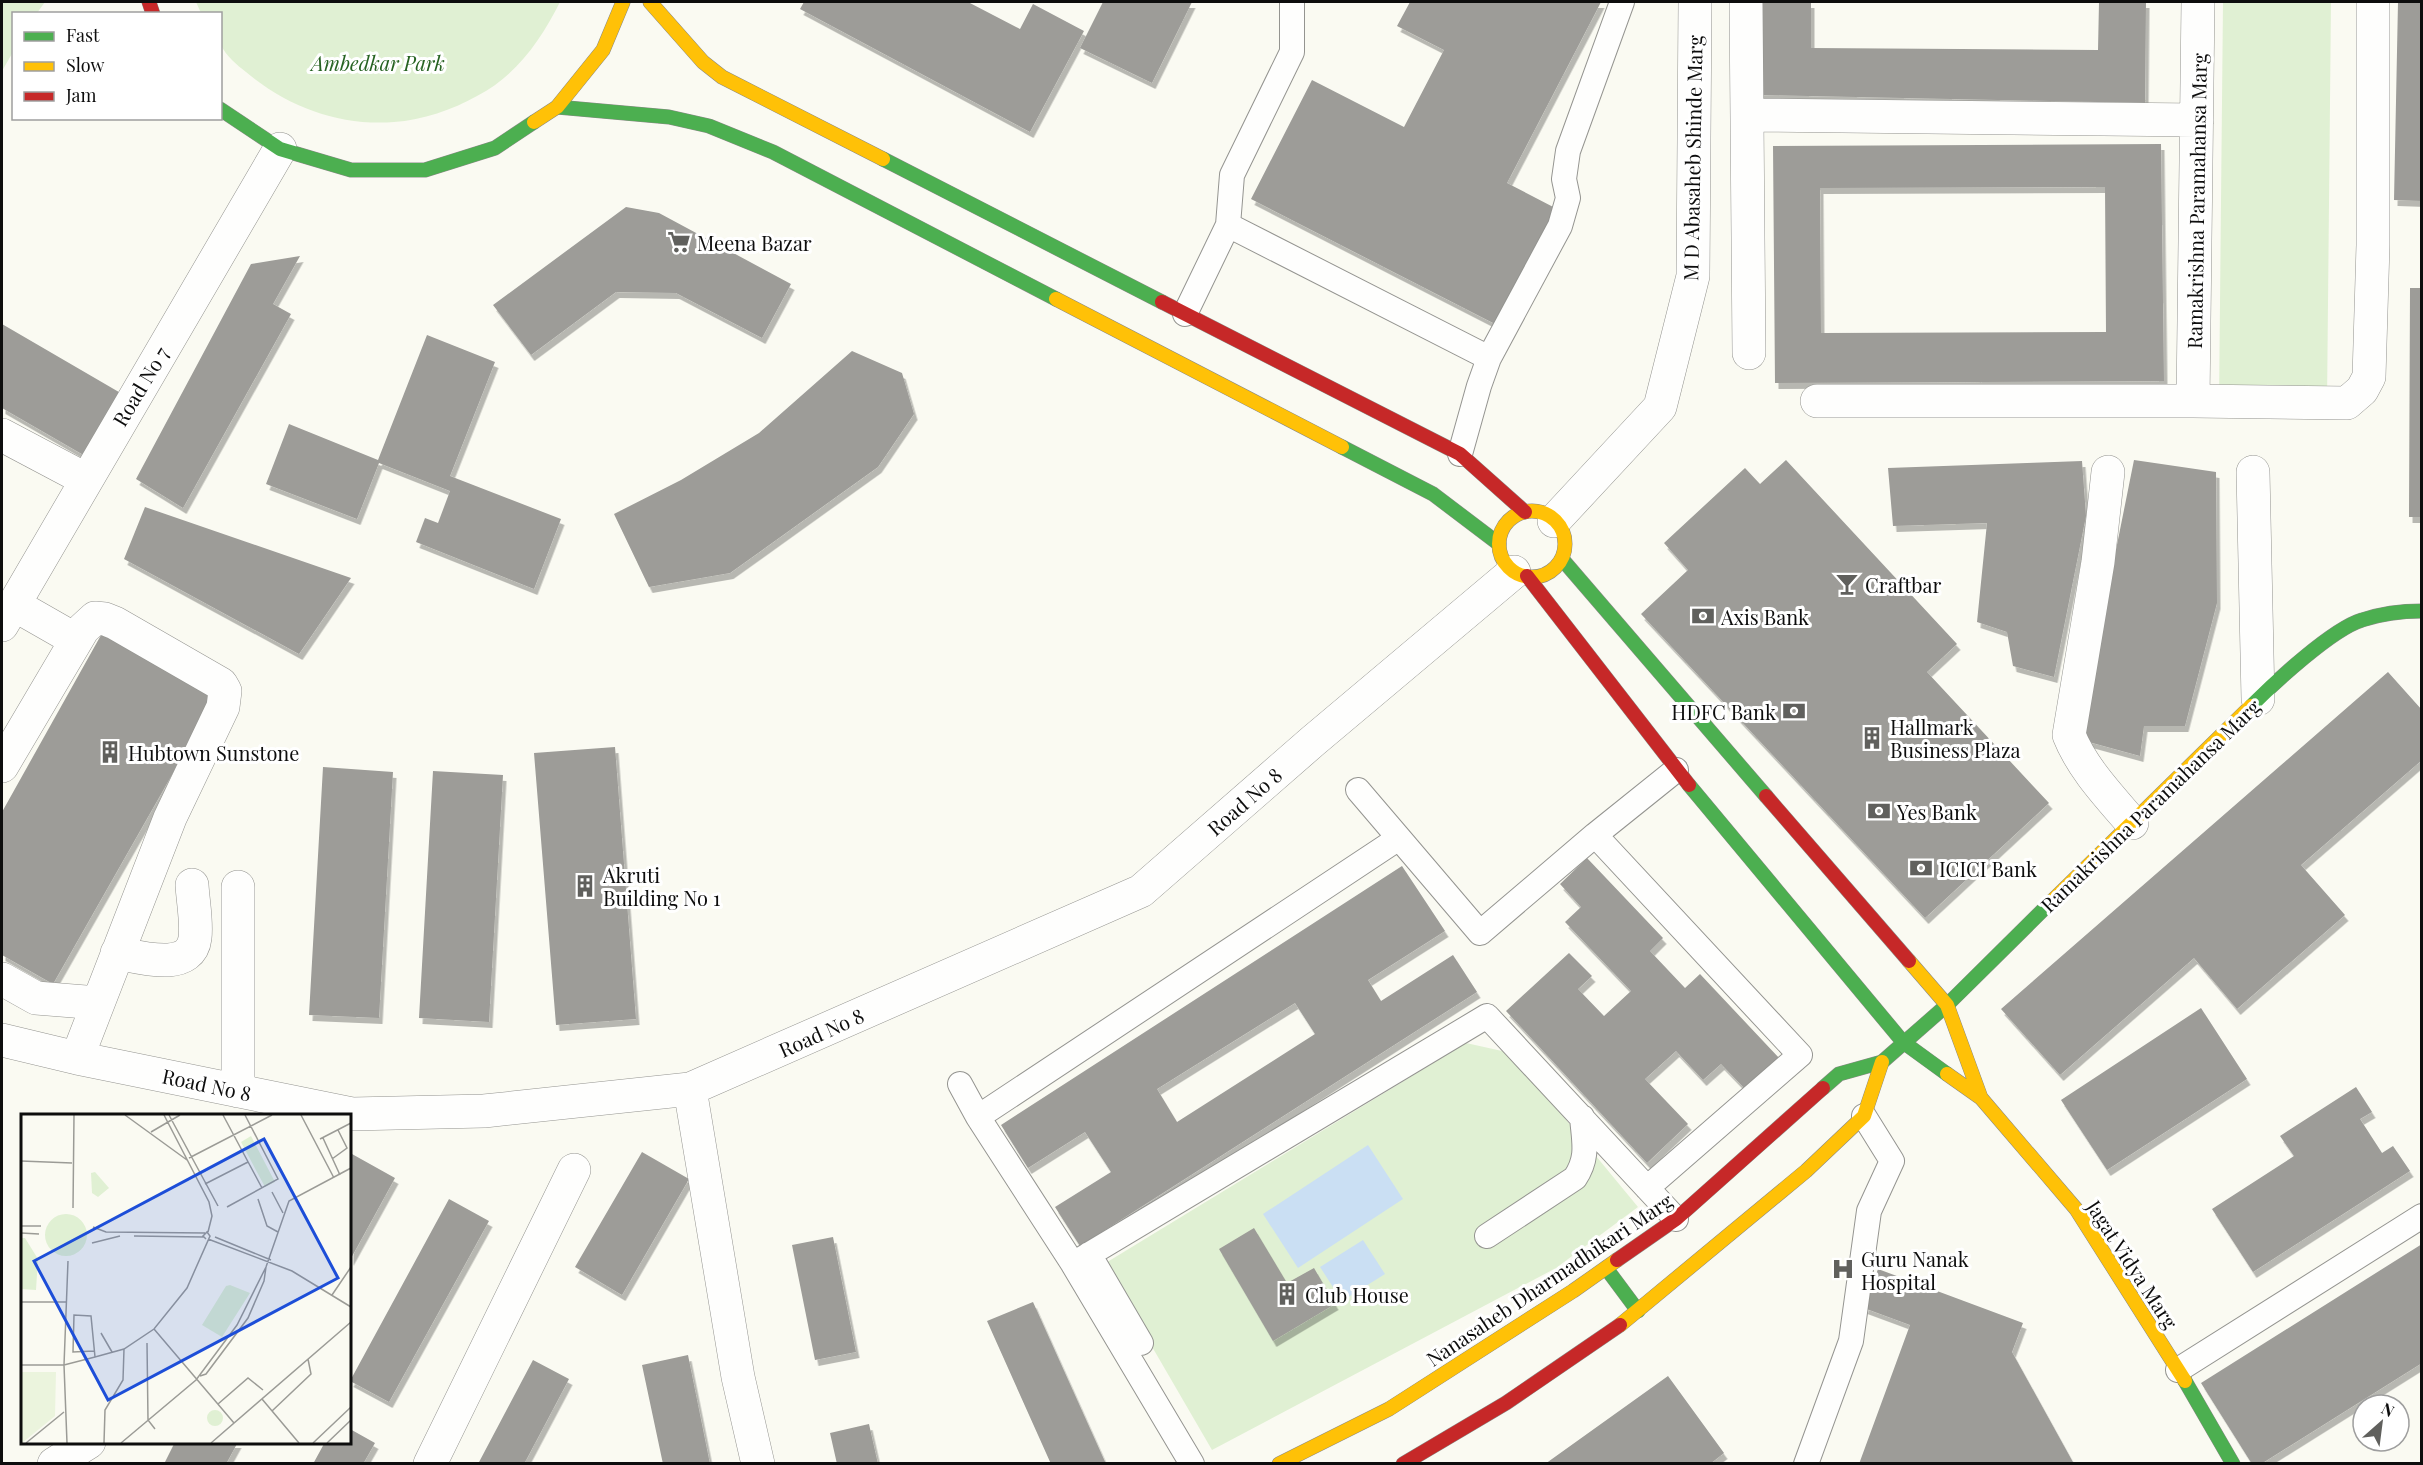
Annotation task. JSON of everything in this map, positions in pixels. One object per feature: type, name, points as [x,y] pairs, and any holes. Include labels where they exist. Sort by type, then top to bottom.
[{"type":"street","points":[[222,110],[280,149],[351,170],[425,170],[495,148],[557,107],[603,50],[623,2]]},
{"type":"street","points":[[651,2],[703,62],[765,107],[1047,250],[1185,314],[1344,402],[1460,454],[1565,538],[1562,559],[1546,574],[1513,564]]},
{"type":"street","name":"M D Abasaheb Shinde Marg","points":[[1540,516],[1660,407],[1693,276],[1695,2]]},
{"type":"street","points":[[1746,2],[1749,353]]},
{"type":"street","name":"Ramakrishna Paramahansa Marg","points":[[2193,401],[2198,2]]},
{"type":"street","points":[[1817,401],[2193,401],[2347,404],[2362,390],[2369,377],[2373,245],[2373,2]]},
{"type":"street","points":[[557,107],[669,117],[750,137],[774,152],[1031,279],[1329,434],[1433,494],[1513,564],[1676,770],[1903,1042],[1981,1098]]},
{"type":"street","points":[[1747,115],[2197,120]]},
{"type":"street","name":"Road No 7","points":[[8,614],[280,149]]},
{"type":"street","points":[[2,435],[85,479]]},
{"type":"street","points":[[2108,472],[2098,562],[2068,735],[2073,747],[2103,790],[2132,823]]},
{"type":"street","points":[[2253,472],[2258,699]]},
{"type":"street","points":[[1513,564],[1501,532],[1507,522],[1540,516]]},
{"type":"street","points":[[1562,559],[1947,1005],[1981,1098]]},
{"type":"street","name":"Road No 8","points":[[351,1117],[484,1111],[690,1089],[1141,891],[1513,564]]},
{"type":"street","name":"Ramakrishna Paramahansa Marg","points":[[1903,1042],[1947,1005],[2258,699],[2324,642],[2360,620],[2407,611],[2421,611]]},
{"type":"street","points":[[8,614],[76,640]]},
{"type":"street","points":[[2,766],[76,640],[83,629],[95,618],[105,619],[221,684],[225,691],[223,707],[170,818],[77,1058]]},
{"type":"street","points":[[117,953],[168,962],[186,954],[195,940],[192,885]]},
{"type":"street","points":[[238,886],[238,1091]]},
{"type":"street","points":[[2,979],[36,998],[98,1003]]},
{"type":"street","name":"Road No 8","points":[[2,1040],[338,1114]]},
{"type":"street","name":"Nanasaheb Dharmadhikari Marg","points":[[1403,1464],[1506,1403],[1625,1322],[1806,1171],[1864,1116],[1882,1062],[1903,1042]]},
{"type":"street","name":"Nanasaheb Dharmadhikari Marg","points":[[1279,1464],[1389,1409],[1606,1268],[1676,1219],[1839,1074],[1882,1062]]},
{"type":"street","points":[[690,1089],[738,1377],[758,1464]]},
{"type":"street","name":"Jagat Vidya Marg","points":[[1981,1098],[2076,1209],[2178,1370],[2233,1464]]},
{"type":"street","points":[[430,1464],[574,1170]]},
{"type":"street","points":[[1606,1268],[1638,1311]]},
{"type":"street","points":[[54,1464],[86,1444]]},
{"type":"lane","points":[[1185,314],[1228,225],[1232,175],[1292,52],[1292,2]]},
{"type":"lane","points":[[1460,454],[1489,358],[1560,225],[1568,198],[1564,179],[1568,151],[1622,2]]},
{"type":"lane","points":[[1228,225],[1489,358]]},
{"type":"lane","points":[[1358,790],[1480,933],[1595,835],[1676,770]]},
{"type":"lane","points":[[1595,835],[1800,1054],[1647,1188]]},
{"type":"lane","points":[[978,1117],[1399,838]]},
{"type":"lane","points":[[1081,1259],[1487,1016],[1676,1219]]},
{"type":"lane","points":[[960,1084],[978,1117],[1141,1343]]},
{"type":"lane","points":[[1806,1464],[1851,1341],[1869,1211],[1892,1161],[1864,1116]]},
{"type":"lane","points":[[1487,1236],[1575,1178],[1583,1165],[1585,1153],[1582,1117]]},
{"type":"lane","points":[[2178,1370],[2421,1216]]},
{"type":"lane","points":[[1081,1259],[1192,1464]]},
{"type":"green space","points":[[2,2],[45,2],[38,12],[12,12],[12,54],[2,71]]},
{"type":"green space","name":"Ambedkar Park","points":[[196,2],[560,2],[526,56],[491,88],[437,114],[394,122],[354,121],[334,117],[315,112],[279,95],[235,63],[223,49],[222,12],[201,12]]},
{"type":"green space","points":[[2223,2],[2331,2],[2327,404],[2219,403]]},
{"type":"green space","points":[[1466,1043],[1511,1053],[1638,1207],[1556,1268],[1212,1450],[1104,1264]]},
{"type":"water","points":[[1368,1145],[1403,1199],[1298,1268],[1263,1214]]},
{"type":"water","points":[[1363,1240],[1385,1274],[1342,1301],[1320,1267]]},
{"type":"building","points":[[804,2],[968,2],[1020,29],[1033,4],[1084,31],[1030,132],[800,9]]},
{"type":"building","points":[[1103,2],[1192,2],[1152,83],[1080,48]]},
{"type":"building","points":[[1410,2],[1601,2],[1507,183],[1559,210],[1499,326],[1251,199],[1312,80],[1404,127],[1444,50],[1397,26]]},
{"type":"building","points":[[1758,2],[1811,2],[1811,48],[2098,50],[2099,2],[2146,2],[2145,103],[1756,95]]},
{"type":"building","points":[[2398,2],[2422,2],[2422,201],[2394,200]]},
{"type":"building","points":[[2161,144],[2164,381],[1775,383],[1773,146]],"holes":[[[2105,187],[2106,332],[1821,333],[1820,188]]]},
{"type":"building","points":[[626,207],[659,213],[791,284],[762,338],[676,293],[616,292],[531,355],[493,305]]},
{"type":"building","points":[[300,256],[273,304],[291,314],[183,508],[136,479],[251,264]]},
{"type":"building","points":[[2410,288],[2422,288],[2422,517],[2409,517]]},
{"type":"building","points":[[2,324],[124,395],[87,457],[2,408]]},
{"type":"building","points":[[427,335],[495,362],[450,476],[561,519],[534,589],[416,542],[425,518],[438,523],[450,491],[379,463],[357,519],[266,484],[289,424],[378,460]]},
{"type":"building","points":[[852,351],[902,373],[914,414],[878,467],[730,573],[649,587],[614,514],[681,480],[759,433]]},
{"type":"building","name":"Hallmark Business Plaza","points":[[1786,460],[1957,644],[1927,672],[2049,803],[1925,918],[1641,614],[1688,570],[1664,543],[1745,468],[1760,484]]},
{"type":"building","points":[[2134,460],[2216,472],[2217,603],[2185,726],[2144,726],[2140,756],[2078,739]]},
{"type":"building","points":[[2082,461],[2086,516],[2054,677],[2013,666],[2007,632],[1977,622],[1987,523],[1893,526],[1888,468]]},
{"type":"building","points":[[145,507],[351,578],[299,654],[124,559]]},
{"type":"building","name":"Hubtown Sunstone","points":[[105,628],[219,692],[53,984],[2,955],[2,812]]},
{"type":"building","points":[[2388,672],[2422,710],[2422,760],[2301,865],[2345,915],[2237,1009],[2194,958],[2060,1075],[2001,1009]]},
{"type":"building","name":"Akruti Building No 1","points":[[615,747],[636,1019],[556,1025],[534,753]]},
{"type":"building","points":[[323,767],[393,772],[379,1018],[309,1015]]},
{"type":"building","points":[[433,771],[503,775],[489,1022],[419,1018]]},
{"type":"building","points":[[1587,858],[1663,938],[1650,951],[1685,988],[1700,974],[1780,1059],[1746,1090],[1721,1064],[1703,1080],[1676,1051],[1645,1079],[1688,1124],[1647,1163],[1506,1011],[1569,953],[1592,976],[1578,989],[1604,1016],[1631,991],[1565,922],[1581,907],[1560,884]]},
{"type":"building","points":[[1402,866],[1445,931],[1368,980],[1381,1001],[1453,955],[1477,992],[1080,1246],[1055,1207],[1111,1172],[1085,1132],[1028,1168],[1001,1125]],"holes":[[[1295,1003],[1315,1034],[1177,1122],[1157,1089]]]},
{"type":"building","points":[[2201,1008],[2247,1079],[2107,1170],[2061,1100]]},
{"type":"building","points":[[2356,1087],[2372,1112],[2360,1119],[2382,1153],[2393,1146],[2410,1171],[2253,1272],[2212,1209],[2294,1156],[2280,1136]]},
{"type":"building","points":[[642,1152],[689,1179],[622,1295],[575,1267]]},
{"type":"building","points":[[352,1154],[395,1178],[351,1258]]},
{"type":"building","points":[[449,1199],[489,1221],[389,1402],[351,1382]]},
{"type":"building","name":"Club House","points":[[1254,1228],[1287,1283],[1314,1268],[1335,1304],[1273,1341],[1219,1249]]},
{"type":"building","points":[[833,1237],[856,1352],[815,1360],[792,1245]]},
{"type":"building","points":[[2422,1244],[2422,1363],[2374,1393],[2351,1393],[2351,1408],[2261,1464],[2252,1464],[2201,1383]]},
{"type":"building","points":[[1878,1269],[2023,1323],[2012,1352],[2074,1464],[1859,1464],[1910,1325],[1864,1308]]},
{"type":"building","points":[[1033,1302],[1106,1464],[1051,1464],[987,1321]]},
{"type":"building","points":[[688,1355],[710,1464],[663,1464],[642,1365]]},
{"type":"building","points":[[533,1360],[569,1379],[524,1464],[478,1464]]},
{"type":"building","points":[[1668,1376],[1724,1453],[1710,1464],[1545,1464]]},
{"type":"building","points":[[869,1424],[878,1464],[837,1464],[830,1433]]},
{"type":"building","points":[[351,1430],[375,1443],[363,1464],[313,1464],[324,1444],[351,1444]]},
{"type":"building","points":[[174,1444],[237,1444],[226,1464],[164,1464]]},
{"type":"traffic: fast","points":[[557,107],[669,117],[709,126],[773,152],[1056,299]]},
{"type":"traffic: fast","points":[[222,110],[280,149],[351,170],[425,170],[495,148],[534,122]]},
{"type":"traffic: fast","points":[[883,159],[1162,302]]},
{"type":"traffic: fast","points":[[1342,447],[1433,494],[1499,544]]},
{"type":"traffic: fast","points":[[1562,559],[1766,796]]},
{"type":"traffic: fast","points":[[2251,706],[2304,658],[2350,625],[2399,612],[2422,611]]},
{"type":"traffic: fast","points":[[1689,785],[1903,1042],[1947,1074]]},
{"type":"traffic: fast","points":[[1823,1088],[1839,1074],[1882,1062],[1947,1005],[2053,900]]},
{"type":"traffic: fast","points":[[1606,1268],[1638,1311]]},
{"type":"traffic: fast","points":[[2185,1381],[2233,1464]]},
{"type":"traffic: slow","points":[[534,122],[557,107],[603,50],[623,2]]},
{"type":"traffic: slow","points":[[650,2],[703,62],[722,77],[883,159]]},
{"type":"traffic: slow","points":[[1056,299],[1342,447]]},
{"type":"traffic: slow","points":[[1532,511],[1544,514],[1555,521],[1562,532],[1565,544],[1562,556],[1555,567],[1544,574],[1532,577],[1520,574],[1509,567],[1502,556],[1499,544],[1502,532],[1509,521],[1520,514],[1532,511]]},
{"type":"traffic: slow","points":[[2053,900],[2251,706]]},
{"type":"traffic: slow","points":[[1909,961],[1947,1005],[1981,1098]]},
{"type":"traffic: slow","points":[[1620,1325],[1806,1171],[1864,1116],[1882,1062]]},
{"type":"traffic: slow","points":[[1947,1074],[1981,1098],[2076,1209],[2185,1381]]},
{"type":"traffic: slow","points":[[1279,1464],[1389,1409],[1573,1291],[1617,1260]]},
{"type":"traffic: jam","points":[[149,2],[152,12]]},
{"type":"traffic: jam","points":[[1162,302],[1460,454],[1525,512]]},
{"type":"traffic: jam","points":[[1527,576],[1689,785]]},
{"type":"traffic: jam","points":[[1766,796],[1909,961]]},
{"type":"traffic: jam","points":[[1617,1260],[1676,1219],[1823,1088]]},
{"type":"traffic: jam","points":[[1403,1464],[1506,1403],[1620,1325]]},
{"type":"place","name":"Meena Bazar","points":[[679,242]]},
{"type":"place","name":"Craftbar","points":[[1847,584]]},
{"type":"place","name":"Axis Bank","points":[[1703,616]]},
{"type":"place","name":"HDFC Bank","points":[[1794,711]]},
{"type":"place","name":"Hallmark Business Plaza","points":[[1872,738]]},
{"type":"place","name":"Hubtown Sunstone","points":[[110,752]]},
{"type":"place","name":"Yes Bank","points":[[1879,811]]},
{"type":"place","name":"ICICI Bank","points":[[1921,868]]},
{"type":"place","name":"Akruti Building No 1","points":[[585,886]]},
{"type":"place","name":"Guru Nanak Hospital","points":[[1843,1269]]},
{"type":"place","name":"Club House","points":[[1287,1294]]}]
